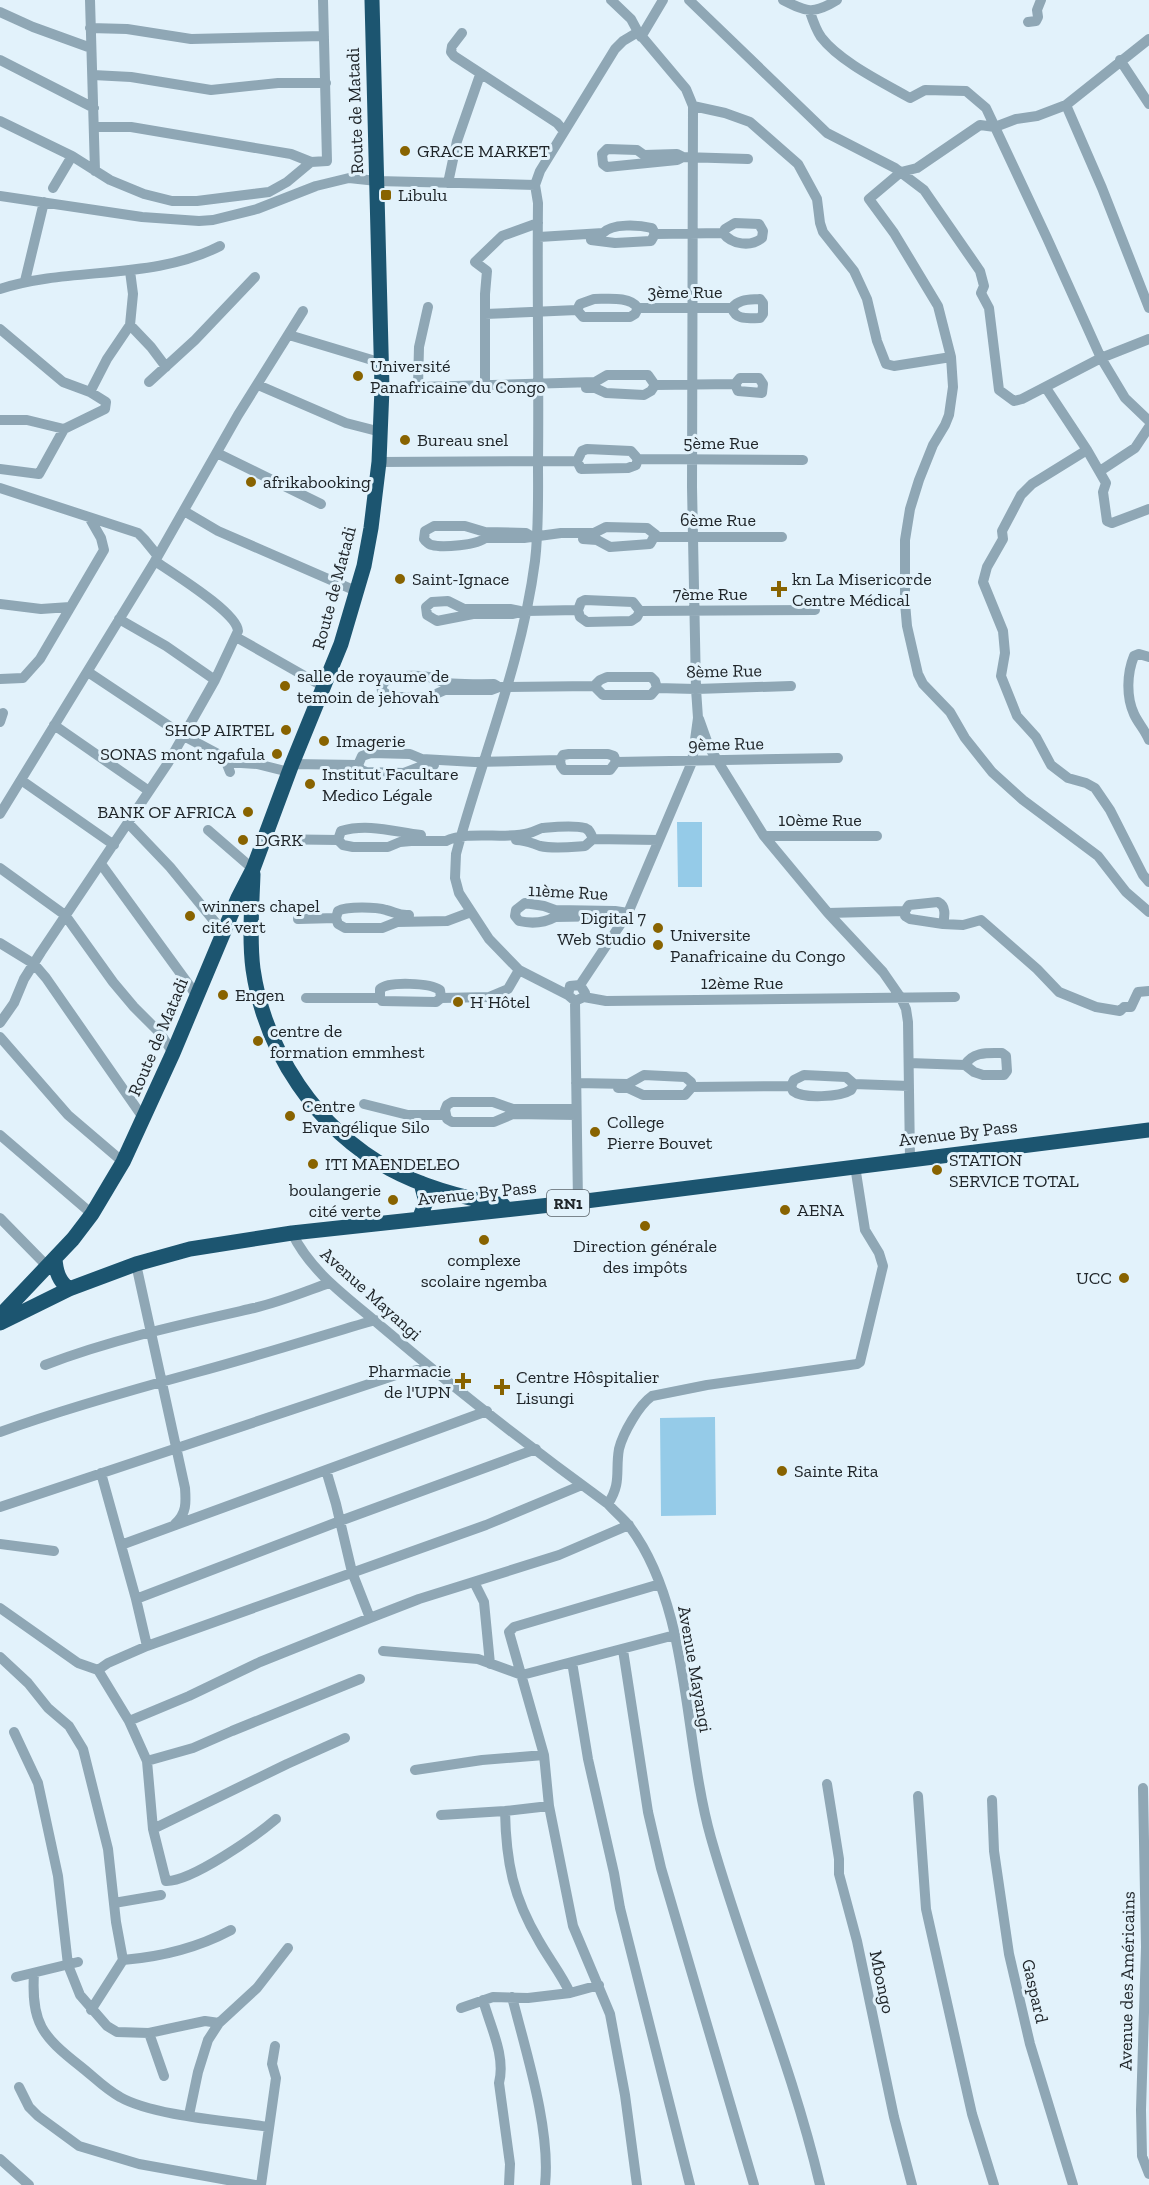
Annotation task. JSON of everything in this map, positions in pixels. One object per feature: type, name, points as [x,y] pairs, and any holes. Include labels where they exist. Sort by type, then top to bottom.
[{"type":"highway","name":"Route de Matadi","points":[[1,1313],[51,1262],[92,1214],[123,1162],[144,1119],[238,898],[254,869],[290,768],[341,644],[364,566],[379,462],[382,388],[372,0]]},
{"type":"highway","points":[[254,869],[251,945],[253,971],[265,1016],[292,1076],[307,1098],[331,1125],[389,1168],[421,1183],[472,1199],[520,1208]]},
{"type":"highway","name":"Avenue By Pass","points":[[1,1313],[136,1264],[190,1249],[292,1233],[578,1202],[1149,1130]]},
{"type":"highway","points":[[419,1219],[426,1202],[421,1183]]},
{"type":"highway","points":[[51,1262],[63,1284],[69,1289]]},
{"type":"street","points":[[90,0],[95,171]]},
{"type":"street","points":[[95,127],[131,127],[291,154],[311,162],[327,161],[323,0]]},
{"type":"street","points":[[580,985],[624,913],[658,840],[692,762],[698,718],[694,610],[693,308],[688,157],[693,106],[686,89],[639,34],[631,19],[611,0]]},
{"type":"street","points":[[575,998],[517,968],[489,939],[462,900],[455,878],[456,854],[523,611],[534,536],[543,385],[538,312],[538,203],[535,185],[540,171],[563,130],[615,49],[623,40],[639,34],[663,0]]},
{"type":"street","points":[[689,0],[827,133],[901,172],[924,190],[980,271],[984,286],[981,293],[989,308],[999,390],[1014,401],[1046,388],[1101,358],[1149,339]]},
{"type":"street","points":[[783,0],[810,12],[821,10],[837,0]]},
{"type":"street","points":[[1028,22],[1036,21],[1038,17],[1036,10],[1041,0]]},
{"type":"street","points":[[0,12],[33,27],[91,48]]},
{"type":"street","points":[[810,12],[816,30],[829,46],[871,76],[910,98],[924,90],[966,91],[986,108],[1101,358],[1125,398],[1149,421]]},
{"type":"street","points":[[90,28],[127,29],[191,39],[324,36]]},
{"type":"street","points":[[462,33],[452,46],[451,52],[454,56],[480,75],[530,104],[563,130]]},
{"type":"street","points":[[1149,39],[1066,105],[1037,116],[1017,118],[995,127],[980,125],[917,168],[901,172],[869,199],[894,233],[938,306],[951,357],[953,387],[949,415],[933,445],[919,480],[910,509],[905,540],[906,614],[918,674],[923,684],[950,712],[964,738],[992,772],[1023,800],[1098,856],[1126,892],[1149,912]]},
{"type":"street","points":[[0,60],[94,108]]},
{"type":"street","points":[[1120,60],[1149,104]]},
{"type":"street","points":[[93,75],[131,77],[211,90],[278,83],[326,82]]},
{"type":"street","points":[[448,183],[457,141],[480,75]]},
{"type":"street","points":[[1066,105],[1102,188],[1149,308]]},
{"type":"street","points":[[693,106],[725,113],[750,122],[798,164],[817,199],[820,223],[824,232],[854,271],[867,299],[876,341],[886,364],[894,366],[951,357]]},
{"type":"street","points":[[0,121],[72,156],[110,180],[144,194],[172,201],[197,201],[269,192],[287,182],[311,162]]},
{"type":"street","points":[[644,159],[677,154],[688,157],[748,159]]},
{"type":"street","points":[[53,188],[72,156]]},
{"type":"street","points":[[0,196],[142,217],[206,220],[257,209],[316,186],[349,178],[377,181],[535,185]]},
{"type":"street","points":[[25,281],[44,202]]},
{"type":"street","points":[[485,386],[487,271],[475,262],[502,236],[538,223]]},
{"type":"street","points":[[539,237],[552,237],[560,234],[598,237],[611,227],[645,226],[652,228],[656,234],[723,234]]},
{"type":"street","points":[[0,289],[25,281],[130,271],[201,256],[220,246]]},
{"type":"street","points":[[90,392],[107,359],[130,325],[133,281],[130,271]]},
{"type":"street","points":[[149,382],[195,340],[255,277]]},
{"type":"street","points":[[594,299],[629,300],[638,308],[636,314],[630,317],[583,317],[577,310],[580,304],[594,299]]},
{"type":"street","points":[[418,386],[419,347],[428,308]]},
{"type":"street","name":"3ème Rue","points":[[638,308],[732,308]]},
{"type":"street","points":[[485,314],[577,310]]},
{"type":"street","points":[[0,814],[88,672],[303,311]]},
{"type":"street","points":[[130,325],[166,367]]},
{"type":"street","points":[[0,329],[63,382],[90,392],[106,402],[105,409],[64,429],[39,474],[0,469]]},
{"type":"street","points":[[289,335],[381,363]]},
{"type":"street","points":[[595,385],[606,375],[643,374],[652,379],[655,385]]},
{"type":"street","points":[[655,385],[735,384]]},
{"type":"street","points":[[258,385],[346,423],[381,432]]},
{"type":"street","points":[[382,388],[595,385],[606,393],[644,394],[651,391],[655,385]]},
{"type":"street","points":[[1046,388],[1107,485],[1103,492],[1108,523],[1149,509]]},
{"type":"street","points":[[0,420],[27,420],[64,429]]},
{"type":"street","points":[[1100,471],[1135,448],[1149,427]]},
{"type":"street","points":[[587,449],[631,451],[638,459],[636,465],[628,468],[589,470],[581,469],[577,460],[582,451],[587,449]]},
{"type":"street","points":[[1087,450],[1032,484],[1021,495],[1002,531],[1003,538],[987,567],[982,582],[1003,632],[1005,653],[1001,676],[1017,716],[1036,737],[1051,765],[1068,778],[1095,788],[1110,810],[1143,875],[1149,882]]},
{"type":"street","points":[[217,453],[321,504]]},
{"type":"street","name":"5ème Rue","points":[[638,459],[803,460]]},
{"type":"street","points":[[379,462],[577,460]]},
{"type":"street","points":[[0,488],[138,533],[144,538],[156,558],[228,614],[238,625],[236,637],[184,736],[114,845],[65,915],[24,979],[14,1003],[0,1022]]},
{"type":"street","points":[[184,511],[218,531],[356,591]]},
{"type":"street","points":[[0,679],[16,680],[29,673],[40,659],[104,550],[89,517]]},
{"type":"street","points":[[485,535],[481,542],[473,545],[431,545],[424,539],[425,531],[434,526],[465,526],[485,535],[524,538],[561,533],[594,536],[610,547],[650,544],[656,535],[647,528],[606,526],[594,536]]},
{"type":"street","name":"6ème Rue","points":[[654,537],[782,537]]},
{"type":"street","points":[[585,600],[633,602],[640,611],[631,621],[587,622],[580,617],[578,610],[581,602],[585,600]]},
{"type":"street","points":[[0,604],[41,609],[70,607]]},
{"type":"street","points":[[464,612],[515,609],[523,611],[578,610]]},
{"type":"street","name":"7ème Rue","points":[[640,611],[815,610]]},
{"type":"street","points":[[119,619],[166,646],[215,680]]},
{"type":"street","points":[[236,637],[324,687]]},
{"type":"street","points":[[1149,657],[1139,654],[1134,656],[1128,690],[1134,716],[1149,740]]},
{"type":"street","points":[[88,672],[184,736],[216,753],[228,767],[257,764],[290,768],[358,765]]},
{"type":"street","points":[[445,686],[429,697],[391,697],[382,691],[381,687],[389,677],[428,677],[445,686],[491,690],[503,687],[594,686],[607,677],[651,677],[657,688],[651,695],[603,695],[594,686]]},
{"type":"street","name":"8ème Rue","points":[[657,688],[791,686]]},
{"type":"street","points":[[698,718],[709,747],[764,836],[828,913],[883,972],[901,998],[908,1022],[910,1159]]},
{"type":"street","points":[[54,725],[149,792]]},
{"type":"street","points":[[358,765],[362,756],[371,753],[410,754],[422,763]]},
{"type":"street","points":[[569,754],[608,754],[614,756],[616,762],[610,770],[564,770],[560,760],[563,755],[569,754]]},
{"type":"street","name":"9ème Rue","points":[[616,762],[720,762],[838,758]]},
{"type":"street","points":[[358,765],[366,772],[404,773],[422,763],[560,760]]},
{"type":"street","points":[[21,780],[114,845]]},
{"type":"street","points":[[128,823],[170,867],[224,933]]},
{"type":"street","points":[[338,840],[341,831],[350,829],[383,828],[400,837],[447,835],[480,841],[530,837],[541,828],[574,827],[586,828],[593,839]]},
{"type":"street","points":[[208,830],[254,869]]},
{"type":"street","name":"10ème Rue","points":[[764,836],[877,836]]},
{"type":"street","points":[[263,839],[338,840],[343,845],[353,847],[388,847],[400,837]]},
{"type":"street","points":[[530,837],[540,846],[559,847],[585,846],[593,839],[658,840]]},
{"type":"street","points":[[101,864],[197,996]]},
{"type":"street","points":[[0,868],[65,915],[114,982],[160,1034],[173,1053]]},
{"type":"street","points":[[943,924],[944,909],[938,902],[914,903],[909,905],[905,911],[905,916],[910,919],[943,924],[963,925],[981,920],[1037,969],[1059,992],[1096,1007],[1120,1011],[1124,1007],[1131,1007],[1138,992],[1149,991]]},
{"type":"street","name":"11ème Rue","points":[[525,903],[544,906],[555,913],[548,921],[519,921],[515,916],[516,910],[525,903]]},
{"type":"street","points":[[397,919],[382,928],[345,928],[338,924],[336,918],[338,911],[346,908],[382,909],[397,919],[447,921],[471,912]]},
{"type":"street","points":[[828,913],[905,911]]},
{"type":"street","points":[[555,913],[614,916],[624,913]]},
{"type":"street","points":[[298,919],[336,918]]},
{"type":"street","points":[[0,943],[34,964],[46,978],[144,1119]]},
{"type":"street","points":[[379,995],[387,984],[432,985],[441,995],[489,997],[508,989],[517,968]]},
{"type":"street","points":[[575,998],[585,993],[580,985]]},
{"type":"street","points":[[578,1202],[575,998],[570,986],[580,985]]},
{"type":"street","points":[[306,995],[379,995]]},
{"type":"street","points":[[379,995],[382,1001],[436,1002],[441,995]]},
{"type":"street","name":"12ème Rue","points":[[575,998],[606,1000],[956,997]]},
{"type":"street","points":[[0,1037],[68,1114],[123,1162]]},
{"type":"street","points":[[909,1063],[965,1065]]},
{"type":"street","points":[[628,1086],[644,1075],[685,1077],[691,1082],[692,1087]]},
{"type":"street","points":[[791,1086],[794,1080],[804,1075],[846,1077],[854,1084],[909,1086]]},
{"type":"street","points":[[791,1086],[793,1091],[801,1096],[840,1095],[851,1090],[854,1084]]},
{"type":"street","points":[[576,1086],[628,1086],[644,1095],[686,1095],[692,1087]]},
{"type":"street","points":[[692,1087],[791,1086]]},
{"type":"street","points":[[506,1112],[494,1122],[452,1122],[447,1119],[445,1112],[447,1105],[452,1102],[493,1102],[506,1112],[575,1112]]},
{"type":"street","points":[[364,1104],[408,1115],[445,1112]]},
{"type":"street","points":[[412,1110],[445,1112]]},
{"type":"street","points":[[0,1135],[92,1214]]},
{"type":"street","points":[[608,1504],[617,1489],[620,1447],[638,1411],[652,1396],[675,1390],[860,1362],[883,1266],[879,1253],[865,1230],[855,1166]]},
{"type":"street","points":[[0,1218],[51,1262]]},
{"type":"street","name":"Avenue Mayangi","points":[[292,1233],[300,1251],[329,1283],[429,1367],[608,1504],[629,1525],[651,1562],[675,1635],[699,1787],[711,1837],[795,2090],[820,2185]]},
{"type":"street","points":[[136,1264],[183,1475],[186,1503],[184,1513],[173,1526]]},
{"type":"street","points":[[45,1365],[112,1341],[254,1308],[329,1283]]},
{"type":"street","points":[[0,1432],[52,1413],[375,1320]]},
{"type":"street","points":[[0,1507],[396,1375],[429,1367]]},
{"type":"street","points":[[121,1545],[487,1411]]},
{"type":"street","points":[[136,1599],[536,1449]]},
{"type":"street","points":[[326,1470],[352,1572],[370,1618]]},
{"type":"street","points":[[101,1473],[147,1646]]},
{"type":"street","points":[[98,1670],[108,1663],[147,1646],[486,1525],[582,1485]]},
{"type":"street","points":[[129,1721],[189,1696],[260,1662],[418,1599],[559,1555],[629,1525]]},
{"type":"street","points":[[0,1545],[54,1551]]},
{"type":"street","points":[[474,1582],[484,1602],[490,1664]]},
{"type":"street","points":[[637,2185],[618,2049],[610,2014],[573,1926],[549,1806],[544,1755],[509,1632],[510,1629],[604,1599],[660,1584]]},
{"type":"street","points":[[0,1608],[78,1663],[98,1670],[129,1721],[147,1761],[153,1829],[167,1882],[189,1875],[246,1842],[276,1819]]},
{"type":"street","points":[[384,1651],[478,1659],[522,1676],[675,1635]]},
{"type":"street","points":[[623,1650],[648,1812],[661,1868],[754,2185]]},
{"type":"street","points":[[0,1657],[28,1683],[48,1708],[69,1726],[83,1749],[108,1850],[123,1960],[91,2010]]},
{"type":"street","points":[[572,1662],[588,1759],[620,1908],[690,2185]]},
{"type":"street","points":[[147,1761],[193,1748],[360,1679]]},
{"type":"street","points":[[14,1732],[38,1783],[51,1839],[80,1995],[91,2010],[107,2026],[117,2032],[149,2033],[205,2021],[219,2023]]},
{"type":"street","points":[[153,1829],[345,1738]]},
{"type":"street","points":[[415,1770],[482,1760],[544,1755]]},
{"type":"street","name":"Mbongo","points":[[827,1784],[839,1859],[839,1874],[857,1941],[894,2117],[912,2185]]},
{"type":"street","name":"Avenue des Américains","points":[[1143,1788],[1147,1857],[1147,1981],[1141,2110],[1142,2156],[1149,2174]]},
{"type":"street","points":[[918,1796],[926,1909],[972,2114],[994,2185]]},
{"type":"street","name":"Gaspard","points":[[992,1800],[994,1851],[1009,1954],[1033,2054],[1073,2185]]},
{"type":"street","points":[[441,1815],[549,1806]]},
{"type":"street","points":[[505,1811],[505,1834],[513,1887],[526,1918],[570,1993]]},
{"type":"street","points":[[114,1903],[161,1895]]},
{"type":"street","points":[[123,1960],[203,1944],[231,1930]]},
{"type":"street","points":[[189,2115],[198,2072],[208,2040],[219,2023],[257,1988],[288,1948]]},
{"type":"street","points":[[16,1977],[73,1963]]},
{"type":"street","points":[[34,1973],[34,2003],[40,2027],[53,2043],[121,2098],[158,2109],[269,2127]]},
{"type":"street","points":[[461,2008],[493,1997],[528,1998],[570,1993],[599,1985]]},
{"type":"street","points":[[512,1997],[547,2153],[545,2185]]},
{"type":"street","points":[[483,2000],[501,2059],[500,2083],[510,2164],[509,2185]]},
{"type":"street","points":[[149,2033],[164,2076]]},
{"type":"street","points":[[261,2185],[276,2078],[272,2064],[275,2046]]},
{"type":"street","points":[[19,2087],[29,2107],[79,2146],[139,2164],[255,2185]]},
{"type":"street","points":[[0,2159],[29,2185]]},
{"type":"shaded area","points":[[677,822],[702,822],[702,887],[678,887]]},
{"type":"shaded area","points":[[715,1417],[716,1515],[661,1516],[660,1418]]},
{"type":"place","name":"GRACE MARKET","points":[[405,151]]},
{"type":"place","name":"Libulu","points":[[386,195]]},
{"type":"place","name":"Université Panafricaine du Congo","points":[[358,376]]},
{"type":"place","name":"Bureau snel","points":[[405,440]]},
{"type":"place","name":"afrikabooking","points":[[251,482]]},
{"type":"place","name":"Saint-Ignace","points":[[400,579]]},
{"type":"place","name":"kn La Misericorde Centre Médical","points":[[779,589]]},
{"type":"place","name":"salle de royaume de temoin de jehovah","points":[[285,686]]},
{"type":"place","name":"SHOP AIRTEL","points":[[286,730]]},
{"type":"place","name":"Imagerie","points":[[324,741]]},
{"type":"place","name":"SONAS mont ngafula","points":[[277,754]]},
{"type":"place","name":"Institut Facultare Medico Légale","points":[[310,784]]},
{"type":"place","name":"BANK OF AFRICA","points":[[248,812]]},
{"type":"place","name":"DGRK","points":[[243,840]]},
{"type":"place","name":"winners chapel cité vert","points":[[190,916]]},
{"type":"place","name":"Digital 7 Web Studio","points":[[658,928]]},
{"type":"place","name":"Universite Panafricaine du Congo","points":[[658,945]]},
{"type":"place","name":"Engen","points":[[223,995]]},
{"type":"place","name":"H Hôtel","points":[[458,1002]]},
{"type":"place","name":"centre de formation emmhest","points":[[258,1041]]},
{"type":"place","name":"Centre Evangélique Silo","points":[[290,1116]]},
{"type":"place","name":"College Pierre Bouvet","points":[[595,1132]]},
{"type":"place","name":"ITI MAENDELEO","points":[[313,1164]]},
{"type":"place","name":"STATION SERVICE TOTAL","points":[[937,1170]]},
{"type":"place","name":"boulangerie cité verte","points":[[393,1200]]},
{"type":"place","name":"AENA","points":[[785,1210]]},
{"type":"place","name":"Direction générale des impôts","points":[[645,1226]]},
{"type":"place","name":"complexe scolaire ngemba","points":[[484,1240]]},
{"type":"place","name":"UCC","points":[[1124,1278]]},
{"type":"place","name":"Pharmacie de l'UPN","points":[[463,1381]]},
{"type":"place","name":"Centre Hôspitalier Lisungi","points":[[502,1387]]},
{"type":"place","name":"Sainte Rita","points":[[782,1471]]}]
